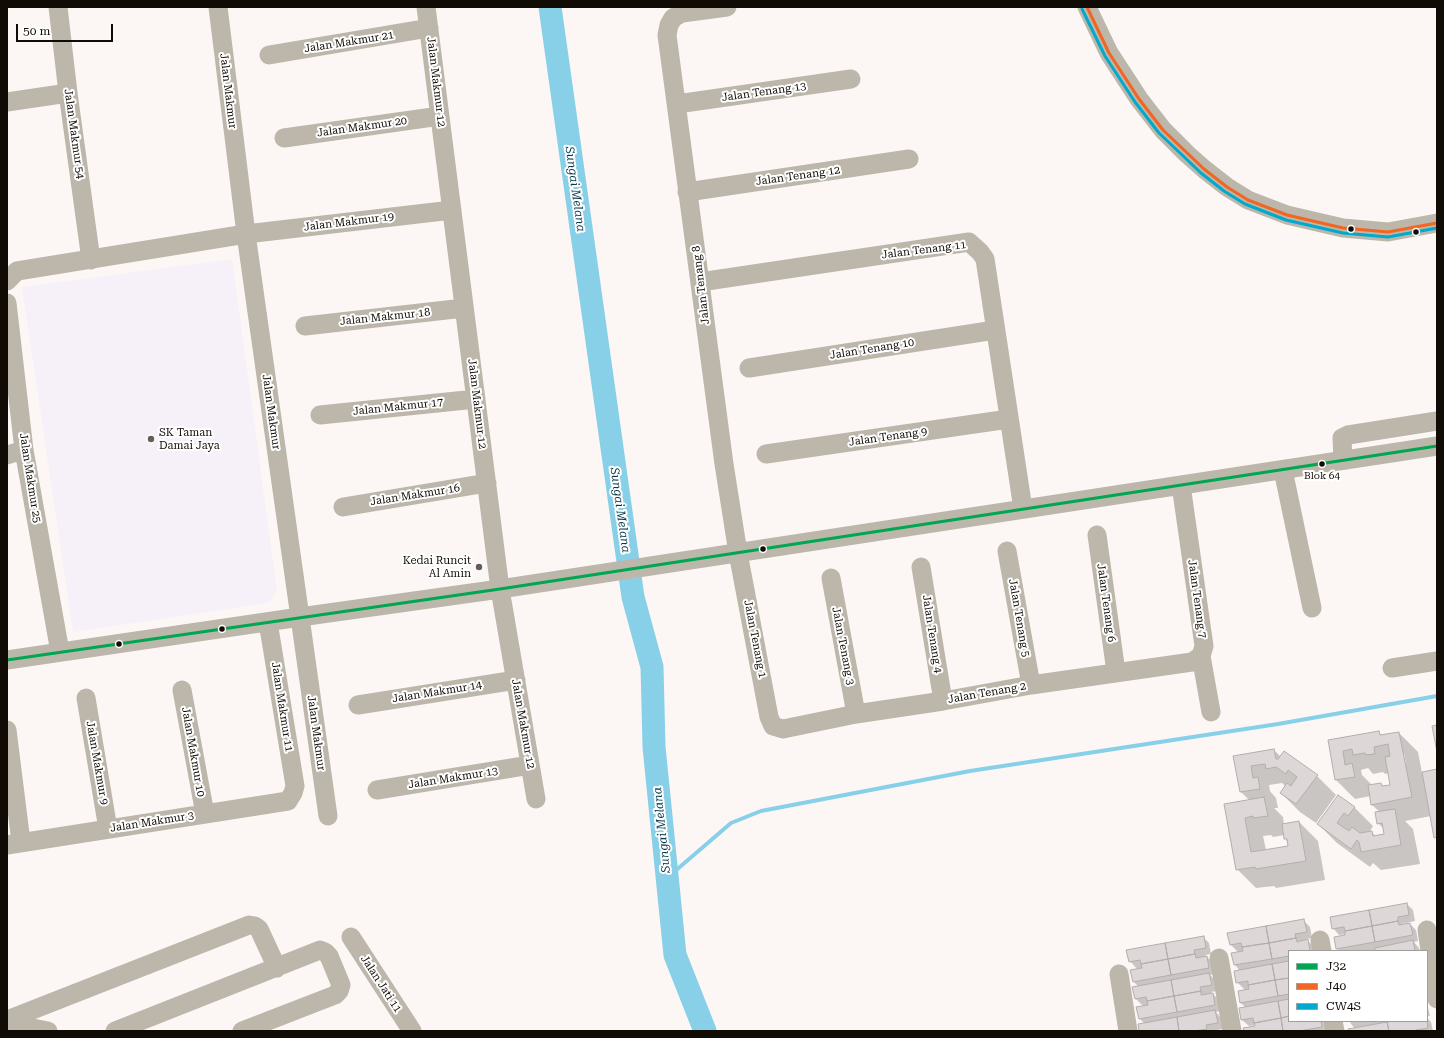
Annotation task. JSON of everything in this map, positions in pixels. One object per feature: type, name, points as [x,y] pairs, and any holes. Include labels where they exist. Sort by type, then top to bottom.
[{"type":"street","name":"Jalan Makmur 54","points":[[58,7],[68,93],[91,260]]},
{"type":"street","name":"Jalan Makmur","points":[[218,7],[246,234],[328,816]]},
{"type":"street","name":"Jalan Makmur 12","points":[[426,7],[487,483],[507,588],[516,680],[536,799]]},
{"type":"street","name":"Jalan Tenang 8","points":[[726,7],[682,13],[674,18],[669,25],[667,35],[712,375],[731,554]]},
{"type":"street","points":[[1086,7],[1109,53],[1139,99],[1163,130],[1187,154],[1227,188],[1242,197],[1287,216],[1343,228],[1388,232],[1437,223]]},
{"type":"street","name":"Jalan Makmur 21","points":[[269,55],[429,28]]},
{"type":"street","name":"Jalan Tenang 13","points":[[677,104],[851,79]]},
{"type":"street","points":[[7,102],[68,93]]},
{"type":"street","name":"Jalan Makmur 20","points":[[284,138],[440,116]]},
{"type":"street","name":"Jalan Tenang 12","points":[[688,192],[909,159]]},
{"type":"street","name":"Jalan Makmur 19","points":[[8,280],[17,271],[246,234],[452,210]]},
{"type":"street","name":"Jalan Tenang 11","points":[[700,282],[969,242],[985,259],[1023,509]]},
{"type":"street","name":"Jalan Makmur 25","points":[[7,303],[15,452],[60,652]]},
{"type":"street","name":"Jalan Makmur 18","points":[[305,326],[464,308]]},
{"type":"street","name":"Jalan Tenang 10","points":[[749,368],[995,330]]},
{"type":"street","name":"Jalan Makmur 17","points":[[320,415],[476,399]]},
{"type":"street","name":"Jalan Tenang 9","points":[[766,454],[1009,419]]},
{"type":"street","points":[[1343,460],[1342,438],[1348,435],[1437,421]]},
{"type":"street","points":[[7,660],[507,588],[1437,446]]},
{"type":"street","points":[[1283,470],[1312,608]]},
{"type":"street","name":"Jalan Makmur 16","points":[[343,507],[487,483]]},
{"type":"street","name":"Jalan Tenang 7","points":[[1181,485],[1204,646],[1201,656],[1211,712]]},
{"type":"street","name":"Jalan Tenang 6","points":[[1097,534],[1116,672]]},
{"type":"street","name":"Jalan Tenang 5","points":[[1007,551],[1030,685]]},
{"type":"street","name":"Jalan Tenang 1","points":[[731,554],[769,717],[774,726]]},
{"type":"street","name":"Jalan Tenang 4","points":[[921,567],[943,701]]},
{"type":"street","name":"Jalan Tenang 3","points":[[831,578],[856,714]]},
{"type":"street","name":"Jalan Makmur 11","points":[[268,622],[295,786],[293,793]]},
{"type":"street","name":"Jalan Tenang 2","points":[[774,726],[782,729],[856,714],[943,701],[1030,685],[1192,662],[1201,656]]},
{"type":"street","points":[[1392,668],[1437,661]]},
{"type":"street","name":"Jalan Makmur 14","points":[[358,705],[516,680]]},
{"type":"street","name":"Jalan Makmur 10","points":[[182,690],[205,814]]},
{"type":"street","name":"Jalan Makmur 9","points":[[86,698],[108,829]]},
{"type":"street","points":[[7,730],[14,844]]},
{"type":"street","name":"Jalan Makmur 13","points":[[377,790],[530,765]]},
{"type":"street","name":"Jalan Makmur 3","points":[[14,844],[288,801],[293,793]]},
{"type":"street","points":[[7,1022],[249,925],[255,926],[259,929],[277,968]]},
{"type":"street","points":[[1427,930],[1437,999]]},
{"type":"street","name":"Jalan Jati 11","points":[[351,937],[412,1031]]},
{"type":"street","points":[[115,1031],[320,950],[326,952],[341,985],[339,991],[335,995],[242,1031]]},
{"type":"street","points":[[1219,958],[1232,1031]]},
{"type":"street","points":[[1119,974],[1128,1031]]},
{"type":"street","points":[[7,1022],[48,1031]]},
{"type":"shaded area","name":"SK Taman Damai Jaya","points":[[232,259],[277,591],[268,603],[73,632],[22,287]]},
{"type":"building","points":[[1437,725],[1437,752],[1432,726]]},
{"type":"building","points":[[1379,731],[1380,735],[1399,732],[1412,797],[1371,805],[1368,785],[1381,783],[1382,786],[1390,785],[1385,757],[1390,756],[1388,744],[1374,747],[1375,754],[1365,755],[1365,753],[1353,755],[1352,749],[1343,751],[1345,765],[1352,763],[1355,777],[1335,780],[1328,740]]},
{"type":"building","points":[[1274,749],[1276,759],[1278,759],[1284,751],[1318,775],[1296,804],[1280,793],[1287,783],[1291,786],[1297,777],[1288,770],[1286,774],[1276,767],[1266,769],[1265,764],[1251,766],[1253,778],[1258,777],[1260,789],[1240,792],[1233,756]]},
{"type":"building","points":[[1437,769],[1437,837],[1434,838],[1422,772]]},
{"type":"building","points":[[1338,795],[1355,807],[1348,816],[1344,813],[1337,823],[1349,831],[1352,827],[1360,833],[1372,831],[1373,836],[1384,834],[1382,823],[1377,824],[1375,812],[1395,809],[1401,845],[1361,852],[1359,842],[1357,840],[1351,849],[1317,824]]},
{"type":"building","points":[[1264,797],[1268,816],[1253,818],[1253,816],[1245,818],[1251,852],[1288,846],[1287,839],[1284,839],[1282,824],[1299,821],[1306,861],[1256,869],[1255,867],[1236,870],[1224,804]]},
{"type":"building","points":[[1407,903],[1409,915],[1398,917],[1398,921],[1372,926],[1369,910]]},
{"type":"building","points":[[1369,910],[1372,926],[1345,931],[1344,927],[1332,929],[1330,917]]},
{"type":"building","points":[[1304,919],[1307,932],[1295,934],[1296,938],[1269,943],[1266,926]]},
{"type":"building","points":[[1398,921],[1399,925],[1410,923],[1413,935],[1375,942],[1372,926]]},
{"type":"building","points":[[1266,926],[1269,943],[1242,947],[1241,943],[1230,945],[1227,933]]},
{"type":"building","points":[[1372,926],[1375,942],[1336,949],[1334,937],[1345,935],[1345,931]]},
{"type":"building","points":[[1204,936],[1206,948],[1194,950],[1195,954],[1168,959],[1165,943]]},
{"type":"building","points":[[1296,938],[1297,942],[1308,939],[1310,950],[1288,950],[1288,956],[1272,959],[1269,943]]},
{"type":"building","points":[[1413,940],[1415,950],[1375,950],[1375,948]]},
{"type":"building","points":[[1165,943],[1168,959],[1141,964],[1140,960],[1129,962],[1126,950]]},
{"type":"building","points":[[1269,943],[1272,959],[1234,965],[1231,953],[1243,951],[1242,947]]},
{"type":"building","points":[[1195,954],[1196,958],[1207,956],[1209,968],[1171,975],[1168,959]]},
{"type":"building","points":[[1168,959],[1171,975],[1133,982],[1130,970],[1142,968],[1141,964]]},
{"type":"building","points":[[1288,961],[1288,978],[1275,980],[1272,964]]},
{"type":"building","points":[[1272,964],[1275,980],[1248,985],[1248,981],[1236,983],[1234,971]]},
{"type":"building","points":[[1209,973],[1212,985],[1200,987],[1201,991],[1174,996],[1171,980]]},
{"type":"building","points":[[1288,978],[1288,994],[1278,996],[1275,980]]},
{"type":"building","points":[[1171,980],[1174,996],[1147,1001],[1146,997],[1135,999],[1132,987]]},
{"type":"building","points":[[1275,980],[1278,996],[1240,1003],[1238,991],[1249,989],[1248,985]]},
{"type":"building","points":[[1201,991],[1201,995],[1213,993],[1215,1005],[1177,1012],[1174,996]]},
{"type":"building","points":[[1174,996],[1177,1012],[1139,1019],[1136,1007],[1148,1005],[1147,1001]]},
{"type":"building","points":[[1288,999],[1288,1016],[1281,1018],[1278,1001]]},
{"type":"building","points":[[1278,1001],[1281,1018],[1254,1023],[1253,1018],[1241,1020],[1239,1008]]},
{"type":"building","points":[[1215,1010],[1218,1023],[1206,1025],[1207,1029],[1179,1031],[1177,1017]]},
{"type":"building","points":[[1288,1016],[1288,1022],[1321,1022],[1322,1027],[1299,1031],[1283,1031],[1281,1018]]},
{"type":"building","points":[[1177,1017],[1179,1031],[1139,1031],[1138,1024]]},
{"type":"building","points":[[1281,1018],[1283,1031],[1244,1031],[1243,1028],[1255,1026],[1254,1023]]},
{"type":"building","points":[[1387,1022],[1427,1022],[1428,1028],[1416,1031],[1389,1031]]},
{"type":"building","points":[[1387,1022],[1389,1031],[1349,1031],[1348,1029]]},
{"type":"waterway","name":"Sungai Melana","points":[[550,7],[633,597],[652,667],[654,747],[675,955],[705,1031]]},
{"type":"waterway","points":[[667,878],[731,823],[761,811],[970,771],[1278,724],[1437,696]]},
{"type":"transit line","name":"J40","points":[[1087,7],[1109,53],[1139,99],[1163,130],[1204,169],[1227,187],[1248,200],[1287,215],[1343,228],[1388,232],[1437,223]]},
{"type":"transit line","name":"CW4S","points":[[1082,9],[1105,56],[1135,102],[1159,133],[1201,173],[1224,191],[1245,204],[1286,220],[1343,233],[1388,237],[1437,228]]},
{"type":"transit line","name":"J32","points":[[7,660],[500,589],[1437,446]]},
{"type":"place","name":"SK Taman Damai Jaya","points":[[151,439]]},
{"type":"place","name":"Blok 64","points":[[1322,464]]},
{"type":"place","name":"Kedai Runcit Al Amin","points":[[479,567]]}]
